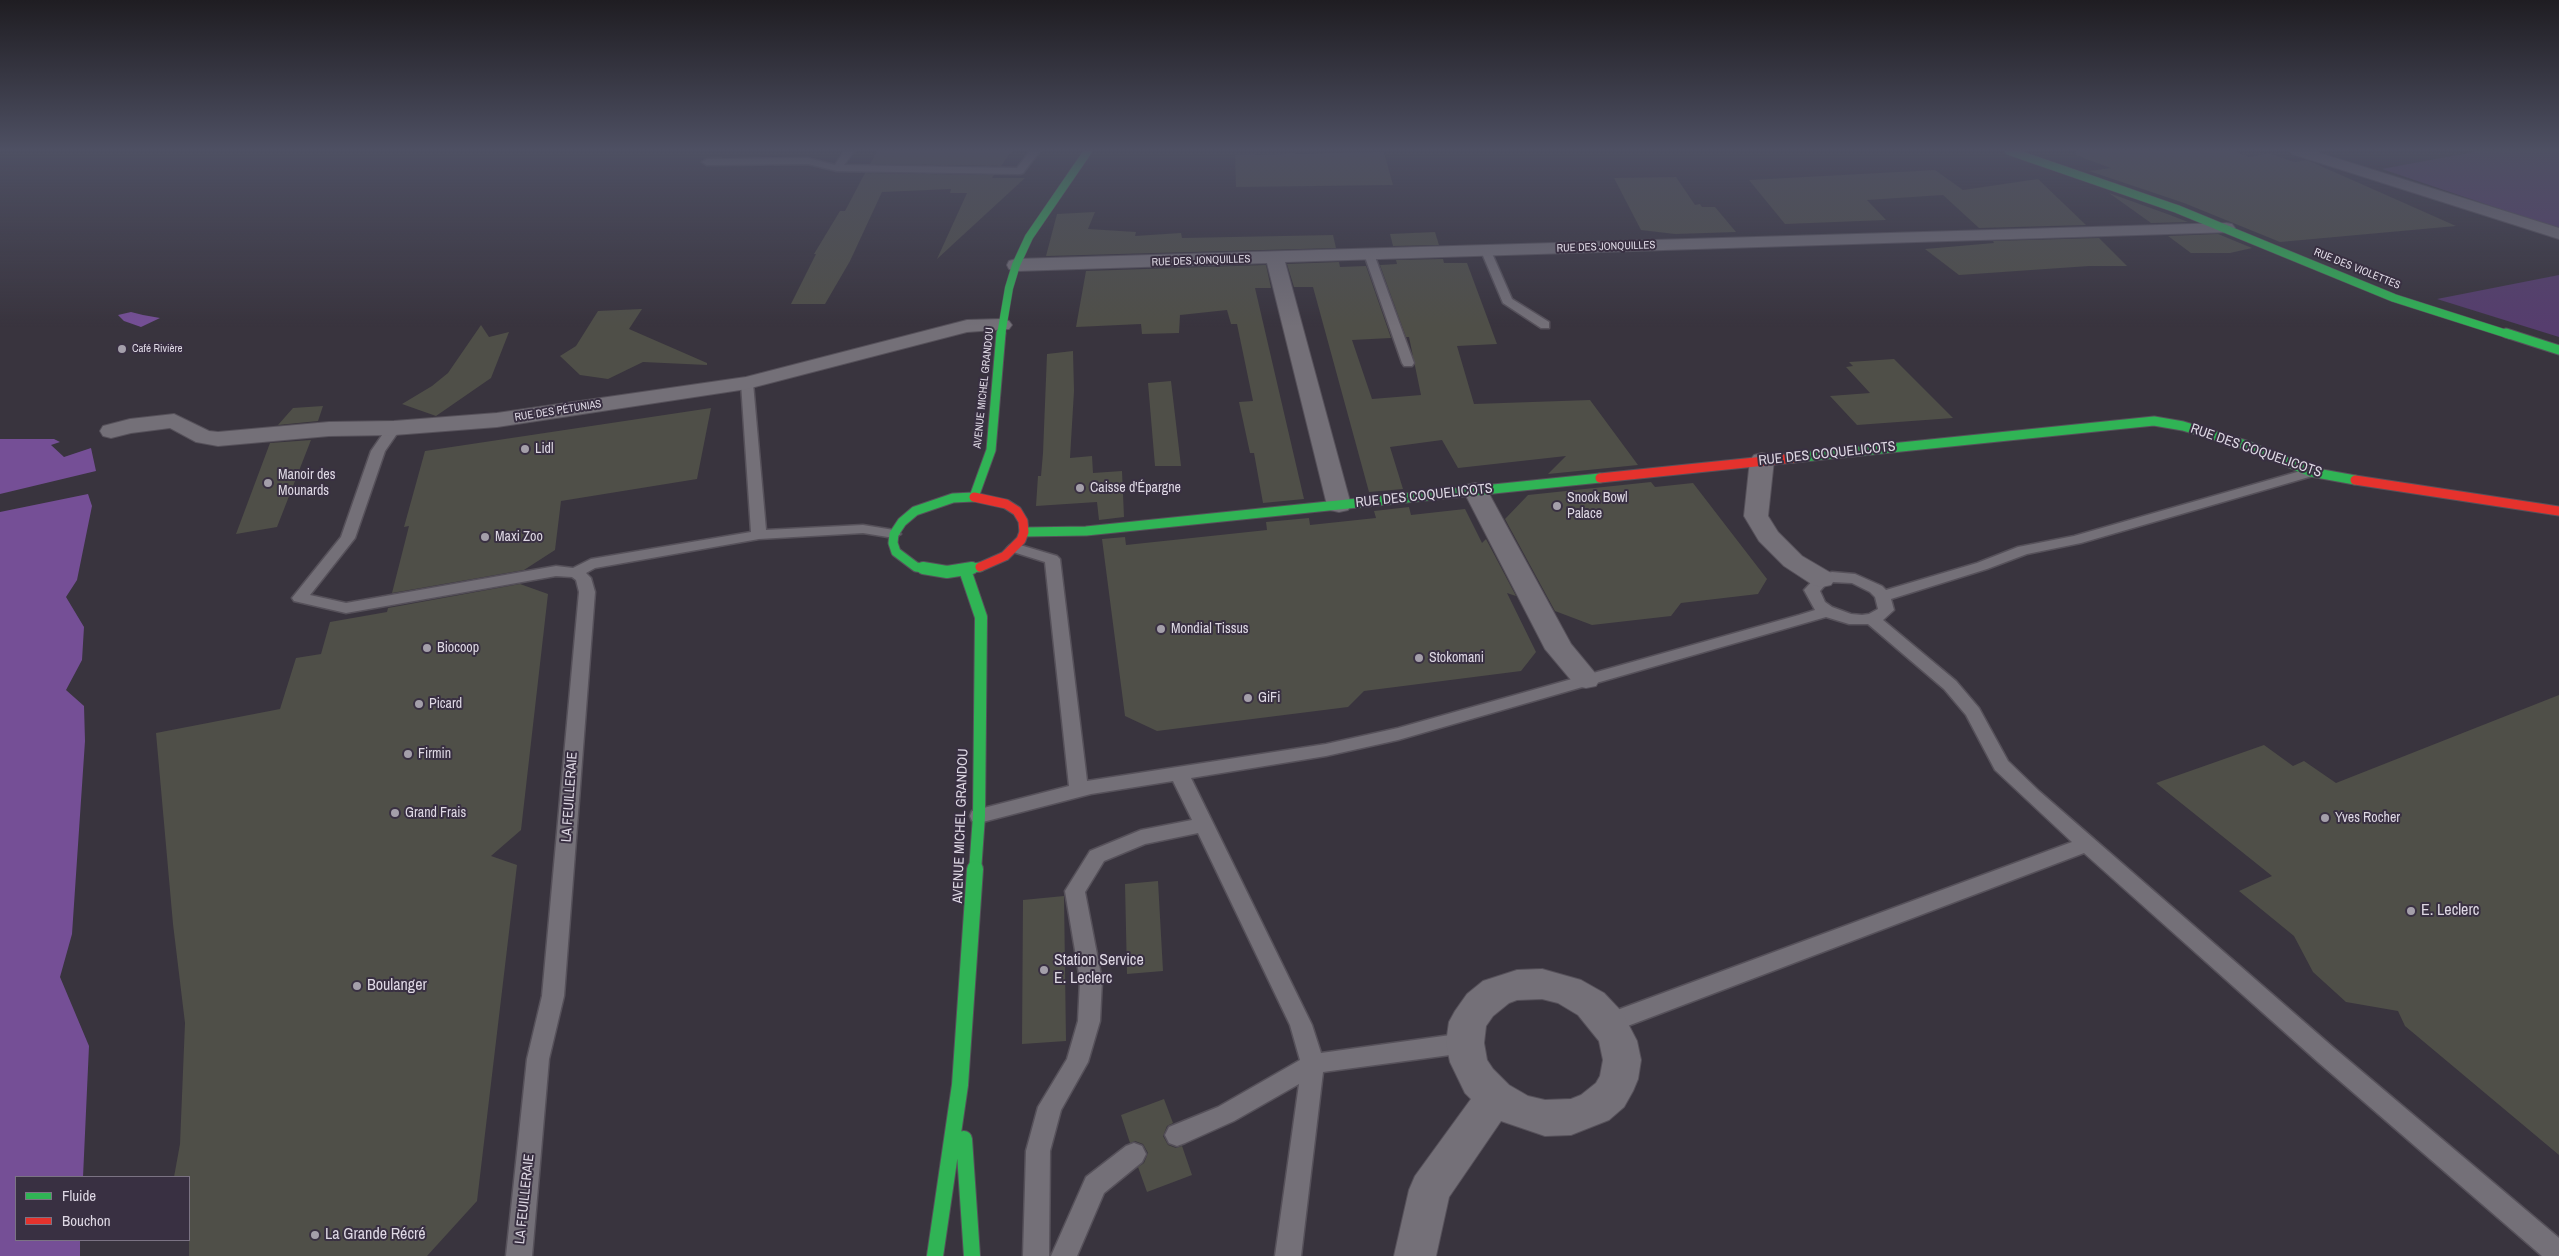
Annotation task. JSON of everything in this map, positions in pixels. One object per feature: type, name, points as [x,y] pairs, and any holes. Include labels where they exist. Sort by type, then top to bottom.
[{"type":"street","name":"AVENUE MICHEL GRANDOU","points":[[974,497],[991,450],[1002,325],[1009,288],[1016,265],[1029,237],[1046,210]]},
{"type":"street","name":"RUE DES VIOLETTES","points":[[2174,210],[2226,228],[2394,298],[2559,350]]},
{"type":"street","points":[[2482,210],[2559,234]]},
{"type":"street","name":"RUE DES JONQUILLES","points":[[1016,265],[2226,228]]},
{"type":"street","name":"RUE DES COQUELICOTS","points":[[1275,258],[1339,504],[2154,421],[2184,426],[2246,445],[2311,472],[2559,511]]},
{"type":"street","name":"RUE DES PÉTUNIAS","points":[[111,431],[130,426],[174,421],[187,430],[204,437],[218,439],[328,429],[394,428],[497,420],[747,383],[967,326],[1002,325]]},
{"type":"street","points":[[1762,460],[1756,516],[1768,536],[1793,561],[1822,579]]},
{"type":"street","points":[[1475,490],[1559,649],[1586,679]]},
{"type":"street","points":[[974,497],[991,499],[1006,504],[1017,511],[1023,521],[1024,532],[1015,548],[993,562],[965,570],[930,570],[910,564],[896,552],[893,543],[894,534],[902,522],[915,511],[940,502],[974,497]]},
{"type":"street","points":[[1024,532],[1086,531],[1339,504]]},
{"type":"street","name":"AVENUE MICHEL GRANDOU","points":[[935,1256],[960,1085],[979,816],[981,617],[965,570]]},
{"type":"street","points":[[1542,984],[1568,991],[1591,1004],[1609,1023],[1618,1041],[1622,1060],[1619,1079],[1610,1095],[1595,1108],[1572,1117],[1545,1118],[1519,1111],[1495,1097],[1479,1081],[1469,1062],[1465,1043],[1468,1022],[1480,1005],[1496,992],[1516,985],[1542,984]]},
{"type":"street","name":"AVENUE MICHEL GRANDOU","points":[[960,1085],[972,1256]]},
{"type":"street","points":[[1415,1256],[1430,1190],[1495,1097]]},
{"type":"lane","points":[[1486,251],[1507,301],[1544,325]]},
{"type":"lane","points":[[1369,254],[1408,363]]},
{"type":"lane","points":[[747,383],[759,535]]},
{"type":"lane","points":[[394,428],[378,451],[348,538],[300,598],[346,608],[556,571],[576,573],[591,564],[759,535],[854,530],[894,534]]},
{"type":"lane","points":[[1884,596],[1982,566],[2023,550],[2076,540],[2311,472]]},
{"type":"lane","points":[[1015,548],[1052,558],[1079,790]]},
{"type":"lane","name":"LA FEUILLERAIE","points":[[520,1256],[538,1058],[554,996],[556,972],[587,592],[583,578],[576,573]]},
{"type":"lane","points":[[1843,577],[1855,579],[1872,586],[1884,596],[1886,610],[1872,619],[1849,619],[1826,610],[1818,604],[1812,590],[1822,579],[1843,577]]},
{"type":"lane","points":[[979,816],[1079,790],[1326,750],[1398,734],[1586,679],[1805,619],[1826,610]]},
{"type":"lane","points":[[1872,619],[1950,686],[1973,712],[2002,765],[2032,796],[2326,1055],[2559,1254]]},
{"type":"lane","points":[[1179,773],[1301,1025],[1313,1064],[1288,1256]]},
{"type":"lane","points":[[1036,1256],[1038,1151],[1050,1106],[1077,1062],[1089,1021],[1091,980],[1075,891],[1097,856],[1141,837],[1204,825]]},
{"type":"lane","points":[[1609,1023],[2087,844]]},
{"type":"lane","points":[[1177,1135],[1226,1114],[1313,1064],[1465,1043]]},
{"type":"lane","points":[[1064,1256],[1095,1186],[1134,1154]]},
{"type":"shaded area","points":[[2502,210],[2559,210],[2559,229]]},
{"type":"shaded area","points":[[2559,275],[2559,337],[2437,299]]},
{"type":"shaded area","points":[[131,312],[160,318],[141,327],[124,321],[118,315]]},
{"type":"shaded area","points":[[0,439],[54,439],[60,442],[51,445],[64,457],[91,448],[96,471],[0,494]]},
{"type":"shaded area","points":[[88,494],[92,506],[77,580],[66,597],[84,627],[82,660],[66,690],[84,706],[85,741],[72,934],[60,977],[89,1046],[83,1176],[15,1176],[15,1241],[80,1241],[80,1256],[0,1256],[0,512]]},
{"type":"building","points":[[874,210],[850,261],[825,304],[791,304],[816,254],[814,254],[840,211]]},
{"type":"building","points":[[959,210],[991,210],[937,259]]},
{"type":"building","points":[[1630,210],[1717,210],[1736,232],[1675,234],[1641,230]]},
{"type":"building","points":[[1773,210],[1876,210],[1886,220],[1785,224]]},
{"type":"building","points":[[1959,210],[2070,210],[2086,225],[1979,228]]},
{"type":"building","points":[[2132,210],[2155,210],[2188,222],[2151,223]]},
{"type":"building","points":[[2200,210],[2419,210],[2456,226],[2280,242]]},
{"type":"building","points":[[1095,212],[1088,229],[1136,232],[1135,236],[1181,233],[1182,238],[1333,235],[1336,248],[1046,256],[1057,214]]},
{"type":"building","points":[[1435,232],[1439,245],[1393,246],[1390,234]]},
{"type":"building","points":[[2218,234],[2252,248],[2230,253],[2191,253],[2168,236]]},
{"type":"building","points":[[2099,238],[2127,266],[2089,266],[1959,275],[1925,249],[1994,243],[1993,241]]},
{"type":"building","points":[[1443,259],[1444,263],[1467,263],[1497,344],[1457,346],[1474,404],[1590,400],[1638,465],[1548,474],[1566,456],[1458,468],[1442,440],[1390,447],[1403,489],[1369,492],[1313,287],[1294,287],[1287,264],[1339,262],[1340,267],[1366,266],[1391,338],[1352,340],[1372,399],[1421,395],[1409,337],[1406,337],[1380,265],[1397,264],[1396,260]]},
{"type":"building","points":[[1266,265],[1271,288],[1255,288],[1304,499],[1263,503],[1254,453],[1250,453],[1239,402],[1253,401],[1237,324],[1231,324],[1227,310],[1180,315],[1179,333],[1142,334],[1141,324],[1076,327],[1086,271]]},
{"type":"building","points":[[642,309],[629,329],[707,363],[707,365],[643,362],[608,379],[580,375],[560,356],[576,346],[598,311]]},
{"type":"building","points":[[481,325],[489,337],[509,332],[491,378],[436,416],[402,404],[432,386],[448,373]]},
{"type":"building","points":[[1073,351],[1074,391],[1070,458],[1092,456],[1093,473],[1122,471],[1124,517],[1099,520],[1097,502],[1036,506],[1038,476],[1041,476],[1043,453],[1047,354]]},
{"type":"building","points":[[1894,359],[1953,418],[1857,425],[1830,396],[1870,393],[1846,367],[1853,366],[1849,362]]},
{"type":"building","points":[[1171,381],[1181,466],[1155,466],[1148,383]]},
{"type":"building","points":[[323,406],[318,421],[278,425],[293,408]]},
{"type":"building","points":[[711,408],[697,479],[561,501],[555,550],[524,570],[392,593],[409,526],[404,527],[425,451]]},
{"type":"building","name":"Manoir des Mounards","points":[[311,440],[277,527],[236,534],[270,443]]},
{"type":"building","points":[[1651,482],[1655,487],[1693,483],[1767,579],[1758,594],[1681,603],[1671,616],[1592,625],[1555,611],[1505,519],[1528,495]]},
{"type":"building","points":[[1409,507],[1411,515],[1465,509],[1482,543],[1486,539],[1516,596],[1507,593],[1536,652],[1521,671],[1364,691],[1348,707],[1157,731],[1125,716],[1102,539],[1125,537],[1126,545],[1267,530],[1266,522],[1309,518],[1310,525],[1376,518],[1374,511]]},
{"type":"building","points":[[520,584],[548,594],[521,830],[491,856],[517,865],[477,1201],[427,1256],[189,1256],[190,1176],[174,1176],[180,1144],[185,1023],[173,924],[156,733],[280,709],[296,658],[321,654],[330,622],[387,612],[388,608]]},
{"type":"building","name":"E. Leclerc","points":[[2559,695],[2559,1155],[2405,1026],[2398,1011],[2346,1002],[2313,972],[2294,936],[2239,891],[2272,876],[2156,783],[2264,745],[2293,766],[2304,761],[2336,783]]},
{"type":"building","points":[[1158,881],[1163,971],[1127,974],[1125,884]]},
{"type":"building","name":"Station Service E. Leclerc","points":[[1064,896],[1066,1041],[1022,1044],[1023,900]]},
{"type":"building","points":[[1164,1099],[1173,1123],[1167,1126],[1163,1136],[1168,1145],[1176,1148],[1182,1146],[1192,1175],[1147,1192],[1138,1167],[1144,1163],[1148,1153],[1143,1144],[1135,1141],[1130,1143],[1121,1115]]},
{"type":"traffic: fast","points":[[974,497],[991,450],[999,345],[1009,288],[1016,265],[1029,237],[1046,210]]},
{"type":"traffic: fast","points":[[2178,210],[2394,298],[2559,350]]},
{"type":"traffic: fast","points":[[1794,458],[2154,421],[2183,426],[2246,445],[2311,472],[2355,480]]},
{"type":"traffic: fast","points":[[1024,532],[1086,531],[1600,478]]},
{"type":"traffic: fast","points":[[974,497],[953,498],[915,511],[902,522],[894,534],[893,543],[896,552],[916,567],[947,572],[980,567]]},
{"type":"traffic: fast","points":[[935,1256],[960,1085],[979,816],[981,617],[965,570]]},
{"type":"traffic: fast","points":[[964,1139],[972,1256]]},
{"type":"traffic: jam","points":[[1600,478],[1794,458]]},
{"type":"traffic: jam","points":[[2355,480],[2559,511]]},
{"type":"traffic: jam","points":[[974,497],[1006,504],[1017,511],[1023,521],[1024,532],[1021,540],[1005,556],[980,567]]},
{"type":"place","name":"Café Rivière","points":[[122,349]]},
{"type":"place","name":"Lidl","points":[[525,449]]},
{"type":"place","name":"Manoir des Mounards","points":[[268,483]]},
{"type":"place","name":"Caisse d'Épargne","points":[[1080,488]]},
{"type":"place","name":"Snook Bowl Palace","points":[[1557,506]]},
{"type":"place","name":"Maxi Zoo","points":[[485,537]]},
{"type":"place","name":"Mondial Tissus","points":[[1161,629]]},
{"type":"place","name":"Biocoop","points":[[427,648]]},
{"type":"place","name":"Stokomani","points":[[1419,658]]},
{"type":"place","name":"GiFi","points":[[1248,698]]},
{"type":"place","name":"Picard","points":[[419,704]]},
{"type":"place","name":"Firmin","points":[[408,754]]},
{"type":"place","name":"Grand Frais","points":[[395,813]]},
{"type":"place","name":"Yves Rocher","points":[[2325,818]]},
{"type":"place","name":"E. Leclerc","points":[[2411,911]]},
{"type":"place","name":"Station Service E. Leclerc","points":[[1044,970]]},
{"type":"place","name":"Boulanger","points":[[357,986]]},
{"type":"place","name":"La Grande Récré","points":[[315,1235]]}]
